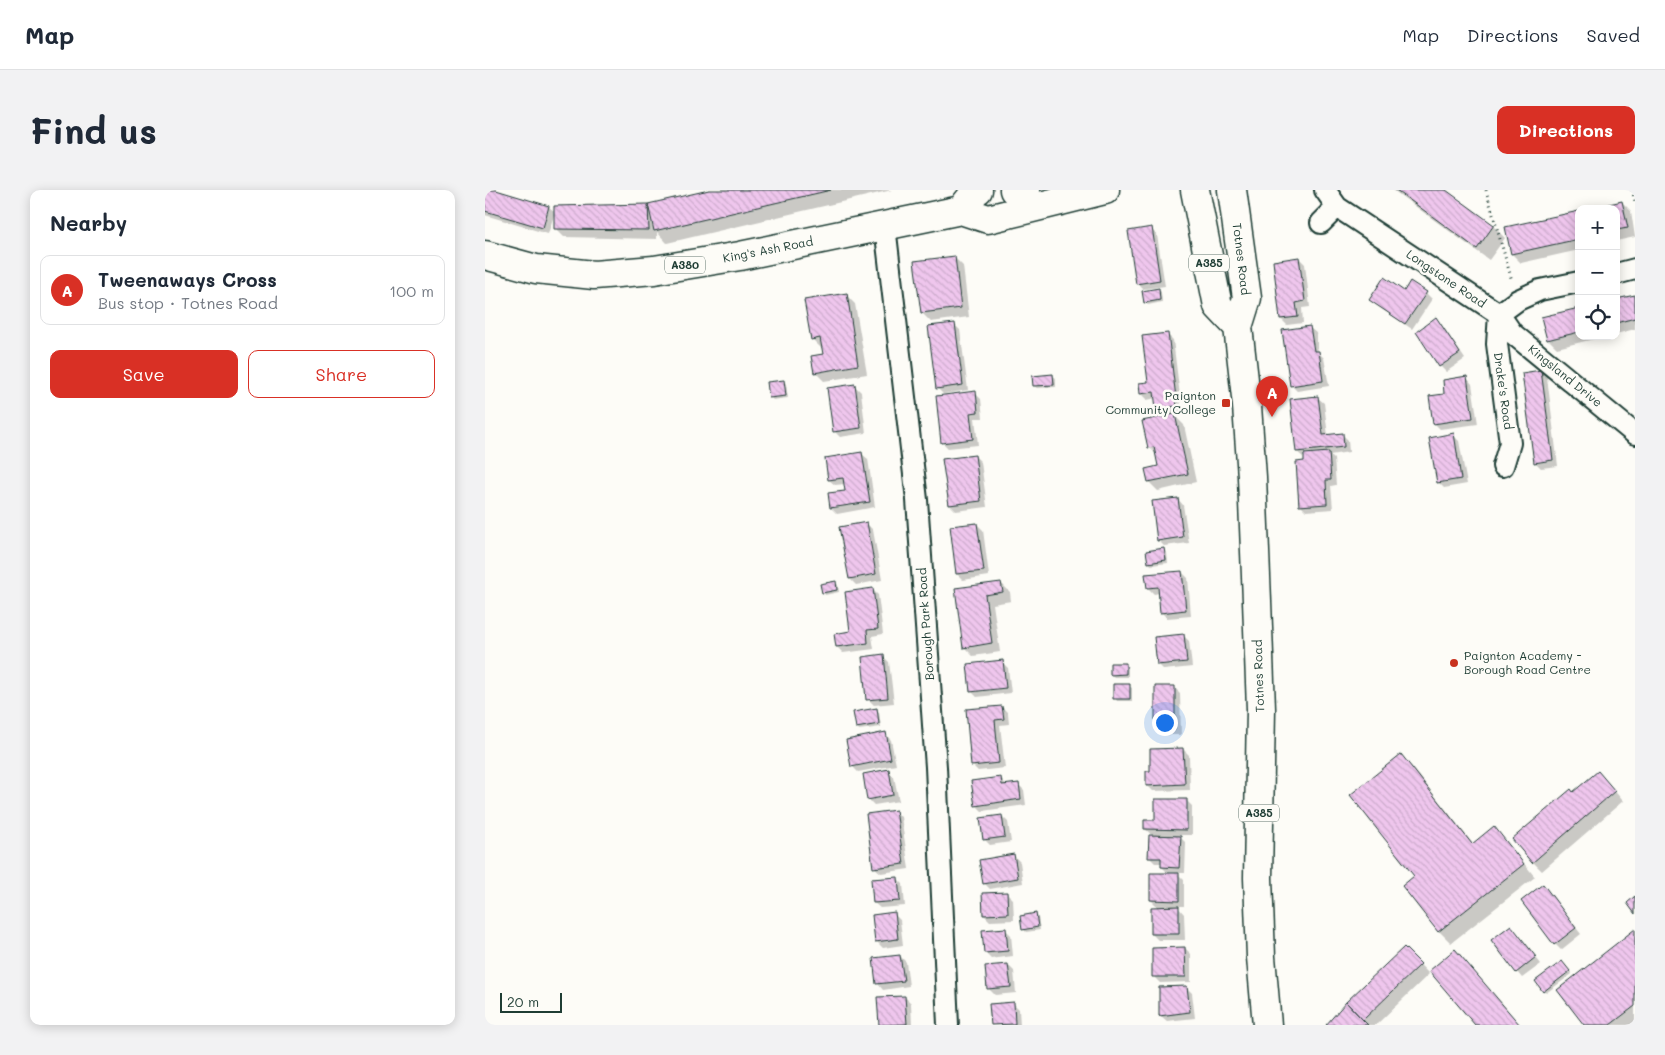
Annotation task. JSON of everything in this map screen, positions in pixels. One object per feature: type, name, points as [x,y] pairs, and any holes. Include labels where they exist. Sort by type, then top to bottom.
[{"type":"highway","points":[[1014,190],[1020,192],[1027,190]]},
{"type":"highway","name":"King's Ash Road","points":[[485,255],[536,269],[594,275],[654,270],[740,256],[885,226],[969,200],[988,219],[1105,190]]},
{"type":"highway","name":"A385","points":[[1195,190],[1218,306],[1238,327]]},
{"type":"highway","name":"Totnes Road","points":[[1232,190],[1247,298],[1238,327],[1247,406],[1256,572],[1261,709],[1259,888],[1261,957],[1267,1025]]},
{"type":"street","name":"Longstone Road","points":[[1325,190],[1337,207],[1499,314],[1518,300],[1541,290],[1575,283]]},
{"type":"street","points":[[1321,223],[1337,207]]},
{"type":"street","name":"Borough Park Road","points":[[885,226],[917,500],[936,767],[948,1025]]},
{"type":"street","points":[[1620,273],[1635,270]]},
{"type":"street","name":"Kingsland Drive","points":[[1499,314],[1512,333],[1635,434]]},
{"type":"street","name":"Drake's Road","points":[[1499,314],[1497,344],[1510,443],[1503,466]]},
{"type":"path","points":[[1485,190],[1518,300]]},
{"type":"path","points":[[1632,190],[1635,201]]},
{"type":"building","points":[[485,190],[496,190],[549,206],[543,228],[485,211]]},
{"type":"building","points":[[709,190],[831,190],[654,231],[648,204]]},
{"type":"building","points":[[1396,190],[1446,190],[1494,225],[1477,249]]},
{"type":"building","points":[[1622,201],[1628,228],[1620,229],[1620,205],[1605,205]]},
{"type":"building","points":[[648,204],[649,230],[554,229],[554,206]]},
{"type":"building","points":[[1575,212],[1575,240],[1511,254],[1505,227]]},
{"type":"building","points":[[1152,227],[1160,280],[1136,284],[1128,231]]},
{"type":"building","points":[[955,256],[961,308],[921,313],[914,261]]},
{"type":"building","points":[[1299,257],[1305,301],[1296,303],[1298,317],[1280,319],[1273,261]]},
{"type":"building","points":[[1384,277],[1404,291],[1410,281],[1427,292],[1405,324],[1369,300]]},
{"type":"building","points":[[1159,288],[1160,300],[1144,303],[1142,291]]},
{"type":"building","points":[[847,293],[858,365],[814,373],[811,356],[823,354],[820,338],[811,340],[804,300]]},
{"type":"building","points":[[1635,295],[1635,318],[1620,322],[1620,298]]},
{"type":"building","points":[[1575,309],[1575,333],[1547,340],[1541,317]]},
{"type":"building","points":[[1436,317],[1460,353],[1439,367],[1416,332]]},
{"type":"building","points":[[955,323],[963,385],[936,389],[928,326]]},
{"type":"building","points":[[1310,326],[1314,351],[1319,351],[1323,381],[1290,386],[1282,330]]},
{"type":"building","points":[[1168,333],[1177,406],[1156,409],[1154,392],[1140,394],[1139,383],[1148,382],[1142,336]]},
{"type":"building","points":[[1541,370],[1553,460],[1534,463],[1522,373]]},
{"type":"building","points":[[1053,374],[1054,385],[1033,386],[1032,376]]},
{"type":"building","points":[[1467,376],[1473,418],[1433,424],[1429,396],[1444,394],[1443,380]]},
{"type":"building","points":[[784,380],[786,396],[769,398],[767,382]]},
{"type":"building","points":[[855,384],[861,428],[833,432],[827,388]]},
{"type":"building","points":[[976,391],[978,412],[970,413],[973,439],[941,443],[936,396]]},
{"type":"building","points":[[1318,396],[1323,435],[1343,433],[1344,447],[1296,452],[1290,399]]},
{"type":"building","points":[[1175,414],[1188,474],[1148,482],[1145,469],[1158,466],[1154,447],[1148,448],[1142,421]]},
{"type":"building","points":[[1454,433],[1461,479],[1437,483],[1429,438]]},
{"type":"building","points":[[862,452],[870,502],[830,508],[828,493],[845,491],[843,478],[828,480],[825,458]]},
{"type":"building","points":[[1329,452],[1331,480],[1326,480],[1327,504],[1299,506],[1296,462],[1304,461],[1304,454]]},
{"type":"building","points":[[975,455],[981,501],[949,505],[942,459]]},
{"type":"building","points":[[1178,498],[1183,537],[1157,541],[1152,501]]},
{"type":"building","points":[[867,522],[876,574],[849,579],[839,527]]},
{"type":"building","points":[[977,523],[984,571],[956,574],[950,526]]},
{"type":"building","points":[[1164,548],[1166,560],[1148,563],[1146,551]]},
{"type":"building","points":[[1182,571],[1186,610],[1160,613],[1158,587],[1147,588],[1145,574]]},
{"type":"building","points":[[836,581],[837,590],[822,593],[820,584]]},
{"type":"building","points":[[1001,582],[1003,592],[985,595],[992,643],[963,648],[955,588]]},
{"type":"building","points":[[873,588],[878,629],[867,630],[868,643],[836,647],[834,634],[850,631],[845,592]]},
{"type":"building","points":[[1184,634],[1187,662],[1157,665],[1154,637]]},
{"type":"building","points":[[884,654],[888,698],[866,700],[862,657]]},
{"type":"building","points":[[1003,660],[1006,688],[970,692],[967,664]]},
{"type":"building","points":[[1110,663],[1126,663],[1126,674],[1110,675]]},
{"type":"building","points":[[1113,684],[1130,684],[1130,699],[1113,699]]},
{"type":"building","points":[[1155,686],[1175,686],[1175,729],[1155,730]]},
{"type":"building","points":[[1002,706],[1004,719],[995,720],[999,763],[971,766],[966,709]]},
{"type":"building","points":[[877,708],[879,724],[856,728],[853,712]]},
{"type":"building","points":[[886,732],[891,759],[851,767],[846,740]]},
{"type":"building","points":[[1183,748],[1185,784],[1146,786],[1146,771],[1150,771],[1150,749]]},
{"type":"building","points":[[1401,754],[1472,844],[1494,826],[1524,864],[1438,932],[1402,886],[1414,876],[1350,795]]},
{"type":"building","points":[[889,769],[893,795],[867,800],[863,774]]},
{"type":"building","points":[[1598,771],[1615,791],[1532,863],[1512,839],[1571,789],[1573,792]]},
{"type":"building","points":[[1001,777],[1002,785],[1019,783],[1021,799],[975,806],[971,781]]},
{"type":"building","points":[[1155,799],[1187,799],[1187,830],[1144,829],[1144,820],[1155,820]]},
{"type":"building","points":[[896,810],[904,864],[873,868],[866,814]]},
{"type":"building","points":[[1002,815],[1005,837],[983,840],[980,818]]},
{"type":"building","points":[[1149,835],[1181,836],[1179,868],[1161,867],[1161,858],[1148,858]]},
{"type":"building","points":[[1014,854],[1018,878],[983,884],[979,860]]},
{"type":"building","points":[[1150,873],[1179,873],[1179,901],[1150,900]]},
{"type":"building","points":[[898,877],[900,901],[873,903],[871,879]]},
{"type":"building","points":[[1543,884],[1576,928],[1554,945],[1521,901]]},
{"type":"building","points":[[1007,892],[1008,914],[983,915],[982,893]]},
{"type":"building","points":[[1635,896],[1635,914],[1627,903]]},
{"type":"building","points":[[1179,906],[1179,934],[1151,934],[1151,907]]},
{"type":"building","points":[[895,912],[898,939],[875,942],[872,915]]},
{"type":"building","points":[[1036,913],[1038,927],[1022,930],[1020,916]]},
{"type":"building","points":[[1511,925],[1536,957],[1516,973],[1491,940]]},
{"type":"building","points":[[1006,928],[1008,951],[984,953],[982,930]]},
{"type":"building","points":[[1635,929],[1635,1006],[1610,1025],[1584,1025],[1557,990]]},
{"type":"building","points":[[1185,947],[1186,977],[1152,977],[1152,948]]},
{"type":"building","points":[[1404,947],[1421,964],[1363,1020],[1346,1002]]},
{"type":"building","points":[[1455,949],[1520,1025],[1475,1025],[1429,971]]},
{"type":"building","points":[[900,955],[904,981],[876,984],[873,958]]},
{"type":"building","points":[[1562,961],[1570,971],[1543,992],[1535,981]]},
{"type":"building","points":[[1008,964],[1011,987],[987,989],[985,966]]},
{"type":"building","points":[[1187,986],[1190,1012],[1159,1016],[1159,987]]},
{"type":"building","points":[[905,996],[907,1024],[879,1025],[877,997]]},
{"type":"building","points":[[1014,1002],[1015,1024],[991,1025],[989,1004]]},
{"type":"building","points":[[1346,1002],[1363,1020],[1368,1025],[1326,1025]]},
{"type":"place","name":"Paignton Community College","points":[[1226,403]]},
{"type":"place","name":"Tweenaways Cross","points":[[1272,417]]},
{"type":"place","name":"Paignton Academy - Borough Road Centre","points":[[1454,663]]}]
